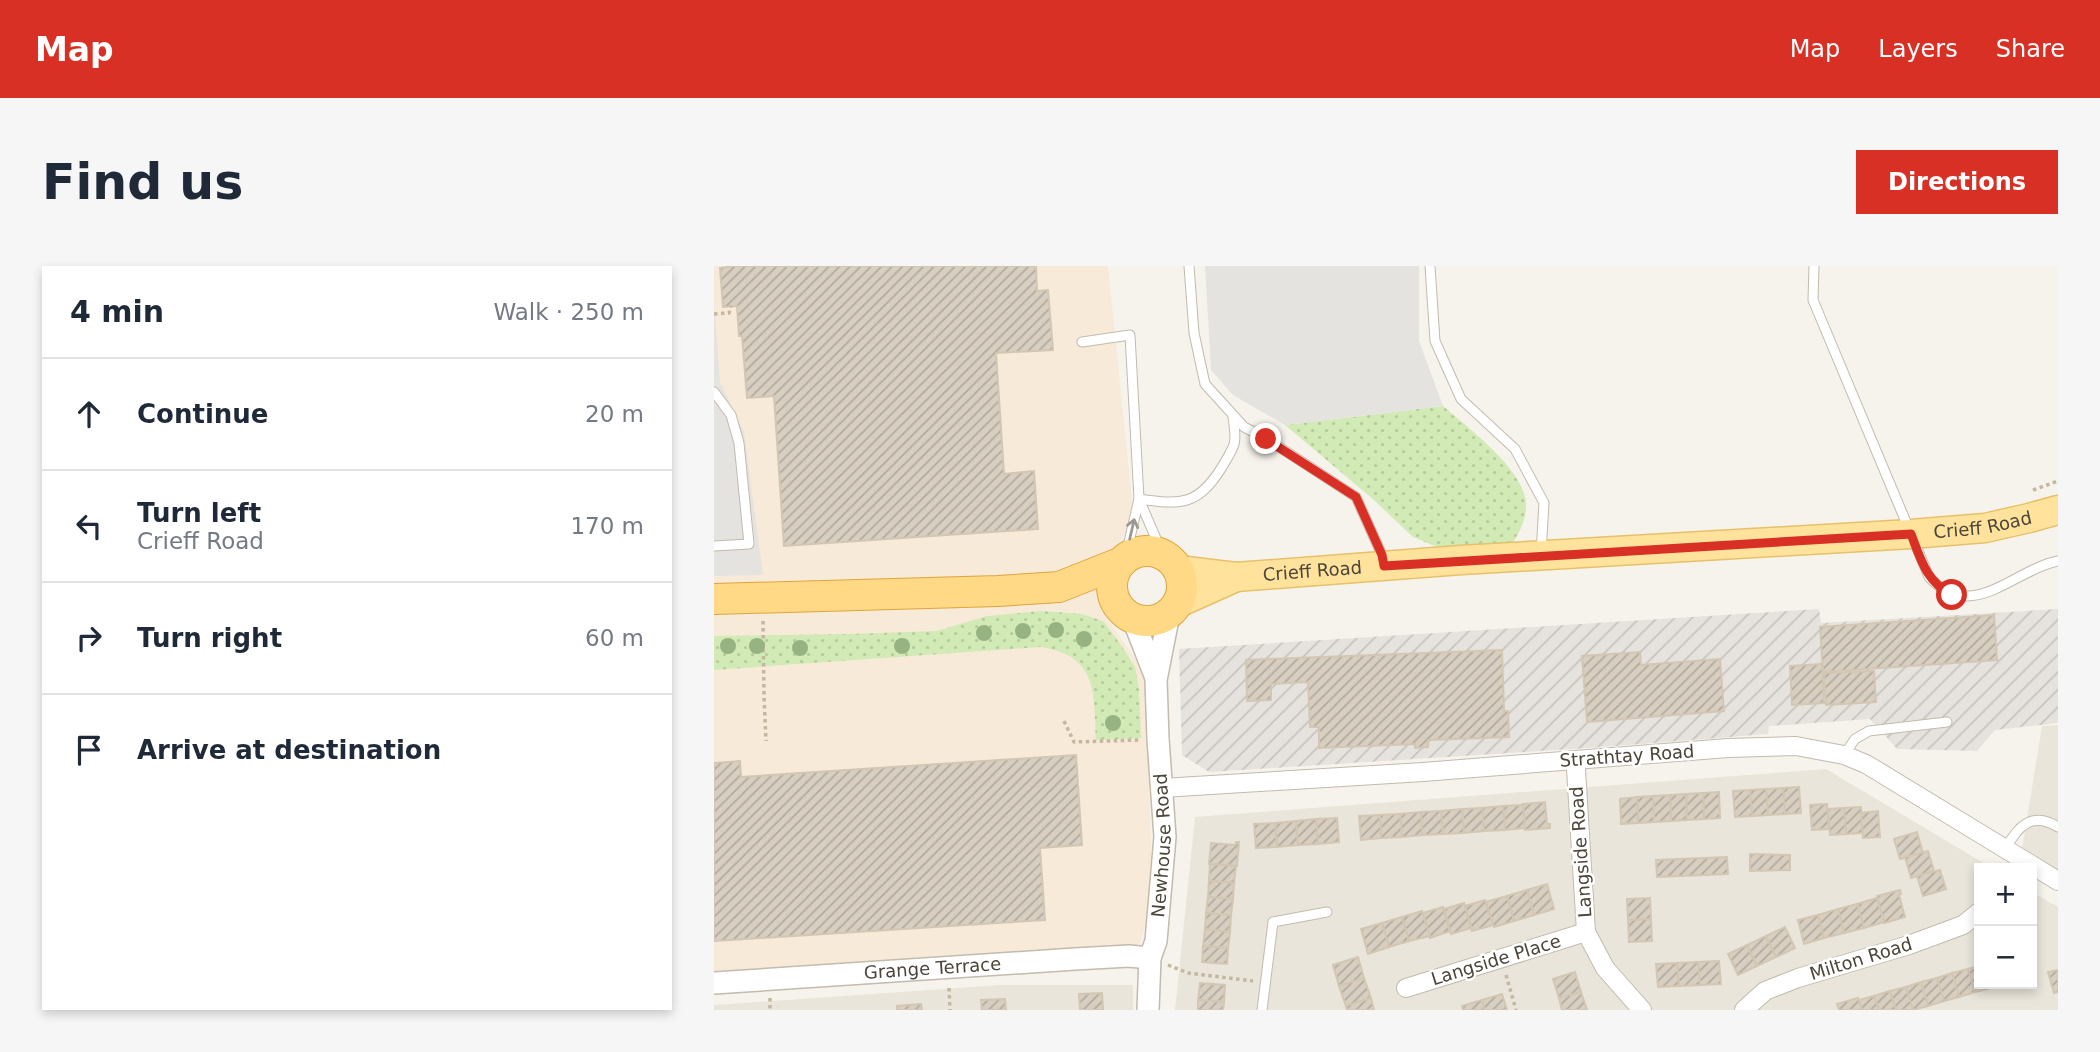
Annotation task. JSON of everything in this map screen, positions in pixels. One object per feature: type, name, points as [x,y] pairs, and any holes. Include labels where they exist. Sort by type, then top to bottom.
[{"type":"highway","points":[[714,599],[1059,587],[1141,552],[1153,552],[1171,563],[1182,581],[1182,593],[1174,608],[1159,619],[1149,621],[1059,587]]},
{"type":"highway","points":[[1124,560],[1114,576],[1112,592],[1126,612]]},
{"type":"main road","name":"Crieff Road","points":[[1171,563],[1236,577],[1985,528],[2058,510]]},
{"type":"main road","name":"Crieff Road","points":[[1174,608],[1236,577]]},
{"type":"street","name":"Newhouse Road","points":[[1148,1010],[1150,958],[1156,941],[1165,836],[1156,680],[1174,608]]},
{"type":"street","name":"Newhouse Road","points":[[1126,612],[1156,680]]},
{"type":"street","name":"Strathtay Road","points":[[1162,788],[1423,772],[1728,748],[1796,746],[1844,755],[1866,764],[2012,857],[2058,881]]},
{"type":"street","name":"Langside Road","points":[[1574,760],[1586,932],[1605,968],[1642,1010]]},
{"type":"street","name":"Milton Road","points":[[1744,1010],[1765,991],[1798,978],[1909,945],[1963,925],[1974,916]]},
{"type":"street","name":"Langside Place","points":[[1406,988],[1586,932]]},
{"type":"street","name":"Grange Terrace","points":[[714,983],[1088,958],[1150,958]]},
{"type":"lane","points":[[1189,266],[1194,333],[1205,384],[1244,428],[1266,439],[1356,497],[1382,555],[1384,566]]},
{"type":"lane","points":[[1430,266],[1435,341],[1461,399],[1516,449],[1544,503],[1541,556]]},
{"type":"lane","points":[[1814,266],[1813,300],[1930,578],[1939,588],[1952,595],[1967,596],[1992,592],[2032,569],[2058,561]]},
{"type":"lane","points":[[1082,342],[1130,335],[1139,499],[1124,560]]},
{"type":"lane","points":[[714,392],[731,415],[739,443],[749,544],[714,546]]},
{"type":"lane","points":[[1139,499],[1169,503],[1186,501],[1205,492],[1237,441],[1233,416]]},
{"type":"lane","points":[[1139,499],[1171,563]]},
{"type":"lane","points":[[1844,755],[1856,739],[1869,731],[1947,722]]},
{"type":"lane","points":[[2012,857],[2017,829],[2030,822],[2044,821],[2058,827]]},
{"type":"lane","points":[[1262,1010],[1273,922],[1326,912]]},
{"type":"path","points":[[714,314],[729,313],[731,306]]},
{"type":"path","points":[[763,598],[766,741]]},
{"type":"path","points":[[1064,721],[1074,742],[1158,739]]},
{"type":"path","points":[[1150,958],[1188,972],[1265,983]]},
{"type":"path","points":[[1501,958],[1516,1010]]},
{"type":"shaded area","points":[[714,266],[1108,266],[1134,520],[1110,557],[1105,615],[1145,673],[1153,900],[1140,944],[714,972]]},
{"type":"shaded area","points":[[1205,266],[1419,266],[1419,341],[1443,406],[1285,425],[1233,395],[1211,370]]},
{"type":"shaded area","points":[[714,301],[720,382],[744,432],[763,575],[714,576]]},
{"type":"shaded area","points":[[1819,609],[1821,623],[2058,609],[2058,723],[1995,730],[1977,751],[1897,749],[1870,719],[1769,726],[1768,734],[1209,772],[1182,755],[1179,649]]},
{"type":"shaded area","points":[[2058,725],[2058,874],[2021,855],[2042,726]]},
{"type":"shaded area","points":[[1826,769],[1984,863],[1974,863],[1974,989],[2037,989],[2037,895],[2058,907],[2058,1010],[1175,1010],[1195,817]]},
{"type":"shaded area","points":[[1000,985],[1133,985],[1133,1010],[714,1010],[714,1005]]},
{"type":"green space","points":[[1443,406],[1494,451],[1517,479],[1524,493],[1525,517],[1510,547],[1442,549],[1413,537],[1374,500],[1285,425]]},
{"type":"green space","points":[[1042,611],[1082,614],[1103,621],[1135,667],[1139,689],[1141,738],[1096,740],[1093,692],[1083,668],[1060,652],[1041,647],[714,670],[714,636],[937,631],[987,616]]},
{"type":"building","points":[[1036,266],[1037,291],[1048,290],[1053,350],[996,353],[1004,474],[1034,471],[1038,529],[784,546],[774,396],[747,398],[737,306],[723,307],[720,268]]},
{"type":"building","points":[[1994,615],[1997,660],[1823,672],[1820,627]]},
{"type":"building","points":[[1502,650],[1504,711],[1508,711],[1509,737],[1428,740],[1428,747],[1415,748],[1415,744],[1319,748],[1319,727],[1310,727],[1308,682],[1271,684],[1271,700],[1247,701],[1246,660]]},
{"type":"building","points":[[1640,652],[1641,665],[1720,659],[1724,711],[1587,722],[1582,656]]},
{"type":"building","points":[[1822,664],[1824,703],[1792,705],[1790,666]]},
{"type":"building","points":[[1874,671],[1876,702],[1826,705],[1824,673]]},
{"type":"building","points":[[1076,755],[1082,845],[1040,848],[1045,920],[714,941],[714,763],[740,761],[741,777]]},
{"type":"building","points":[[1799,787],[1801,813],[1785,814],[1783,788]]},
{"type":"building","points":[[1783,788],[1785,814],[1768,815],[1766,789]]},
{"type":"building","points":[[1766,789],[1768,815],[1752,816],[1750,790]]},
{"type":"building","points":[[1750,790],[1752,816],[1735,817],[1733,791]]},
{"type":"building","points":[[1719,792],[1720,818],[1704,819],[1703,793]]},
{"type":"building","points":[[1703,793],[1704,819],[1687,820],[1686,794]]},
{"type":"building","points":[[1686,794],[1687,820],[1671,821],[1670,795]]},
{"type":"building","points":[[1670,795],[1671,821],[1654,822],[1653,796]]},
{"type":"building","points":[[1653,796],[1654,822],[1638,823],[1637,797]]},
{"type":"building","points":[[1637,797],[1638,823],[1621,824],[1620,799]]},
{"type":"building","points":[[1545,802],[1547,824],[1550,824],[1550,828],[1525,830],[1523,804]]},
{"type":"building","points":[[1827,804],[1829,829],[1812,830],[1810,805]]},
{"type":"building","points":[[1523,805],[1525,828],[1505,830],[1503,806]]},
{"type":"building","points":[[1503,806],[1505,830],[1484,831],[1482,808]]},
{"type":"building","points":[[1861,807],[1863,833],[1846,834],[1844,808]]},
{"type":"building","points":[[1482,808],[1484,831],[1464,833],[1462,809]]},
{"type":"building","points":[[1844,808],[1846,834],[1830,835],[1828,809]]},
{"type":"building","points":[[1462,809],[1464,833],[1443,834],[1441,811]]},
{"type":"building","points":[[1441,811],[1443,834],[1422,835],[1421,812]]},
{"type":"building","points":[[1878,811],[1880,837],[1863,838],[1861,813]]},
{"type":"building","points":[[1421,812],[1422,835],[1402,837],[1400,814]]},
{"type":"building","points":[[1400,814],[1402,837],[1381,838],[1380,815]]},
{"type":"building","points":[[1380,815],[1381,838],[1361,840],[1359,816]]},
{"type":"building","points":[[1337,818],[1339,842],[1318,844],[1316,819]]},
{"type":"building","points":[[1316,819],[1318,844],[1298,845],[1296,821]]},
{"type":"building","points":[[1296,821],[1298,845],[1277,847],[1275,823]]},
{"type":"building","points":[[1275,823],[1277,847],[1256,848],[1254,824]]},
{"type":"building","points":[[1917,832],[1923,853],[1900,859],[1894,839]]},
{"type":"building","points":[[1239,842],[1237,866],[1209,864],[1211,843],[1235,845]]},
{"type":"building","points":[[1928,851],[1934,871],[1911,878],[1905,857]]},
{"type":"building","points":[[1750,854],[1790,855],[1790,870],[1750,871]]},
{"type":"building","points":[[1727,857],[1728,874],[1657,877],[1656,860]]},
{"type":"building","points":[[1210,864],[1236,866],[1234,883],[1209,881]]},
{"type":"building","points":[[1940,870],[1946,889],[1923,896],[1917,876]]},
{"type":"building","points":[[1209,881],[1234,883],[1233,899],[1208,897]]},
{"type":"building","points":[[1547,884],[1554,909],[1534,915],[1527,890]]},
{"type":"building","points":[[1527,890],[1534,915],[1514,921],[1507,896]]},
{"type":"building","points":[[1900,890],[1905,917],[1884,923],[1877,896]]},
{"type":"building","points":[[1507,896],[1514,921],[1494,927],[1486,902]]},
{"type":"building","points":[[1208,897],[1233,899],[1231,915],[1206,913]]},
{"type":"building","points":[[1650,898],[1651,919],[1628,920],[1627,899]]},
{"type":"building","points":[[1877,898],[1884,922],[1864,928],[1857,904]]},
{"type":"building","points":[[1485,900],[1493,925],[1472,931],[1465,906]]},
{"type":"building","points":[[1464,903],[1471,928],[1451,934],[1444,909]]},
{"type":"building","points":[[1857,904],[1864,928],[1844,933],[1838,909]]},
{"type":"building","points":[[1443,907],[1450,931],[1430,938],[1423,913]]},
{"type":"building","points":[[1838,909],[1844,933],[1824,938],[1818,915]]},
{"type":"building","points":[[1422,911],[1430,936],[1409,941],[1402,917]]},
{"type":"building","points":[[1206,913],[1231,915],[1230,932],[1205,929]]},
{"type":"building","points":[[1818,915],[1824,938],[1804,944],[1798,920]]},
{"type":"building","points":[[1402,917],[1409,941],[1389,947],[1382,923]]},
{"type":"building","points":[[1651,919],[1652,941],[1629,942],[1628,920]]},
{"type":"building","points":[[1382,923],[1389,947],[1368,954],[1361,929]]},
{"type":"building","points":[[1785,927],[1795,948],[1776,957],[1766,936]]},
{"type":"building","points":[[1205,929],[1230,932],[1228,948],[1203,946]]},
{"type":"building","points":[[1766,936],[1776,957],[1757,966],[1747,945]]},
{"type":"building","points":[[1747,945],[1757,966],[1738,975],[1728,954]]},
{"type":"building","points":[[1203,946],[1228,948],[1227,964],[1202,962]]},
{"type":"building","points":[[1358,957],[1364,978],[1339,986],[1333,965]]},
{"type":"building","points":[[1719,961],[1721,984],[1700,985],[1698,962]]},
{"type":"building","points":[[1698,962],[1700,985],[1679,986],[1677,963]]},
{"type":"building","points":[[1677,963],[1679,986],[1658,987],[1656,964]]},
{"type":"building","points":[[1974,967],[1974,989],[1968,969]]},
{"type":"building","points":[[1968,969],[1975,992],[1959,997],[1952,973]]},
{"type":"building","points":[[2058,970],[2058,992],[2054,993],[2048,972]]},
{"type":"building","points":[[1575,972],[1581,992],[1559,998],[1553,979]]},
{"type":"building","points":[[1952,973],[1959,997],[1944,1001],[1937,978]]},
{"type":"building","points":[[1364,978],[1371,998],[1346,1006],[1339,986]]},
{"type":"building","points":[[1937,978],[1944,1001],[1928,1006],[1921,982]]},
{"type":"building","points":[[1921,982],[1928,1006],[1913,1010],[1906,987]]},
{"type":"building","points":[[1200,983],[1225,985],[1224,1002],[1198,1000]]},
{"type":"building","points":[[1906,987],[1913,1010],[1896,1010],[1890,991]]},
{"type":"building","points":[[1890,991],[1896,1010],[1879,1010],[1874,996]]},
{"type":"building","points":[[1581,992],[1587,1010],[1562,1010],[1559,998]]},
{"type":"building","points":[[1102,993],[1103,1010],[1080,1010],[1079,994]]},
{"type":"building","points":[[1502,994],[1507,1010],[1485,1010],[1482,1000]]},
{"type":"building","points":[[1874,996],[1879,1010],[1862,1010],[1859,1000]]},
{"type":"building","points":[[1371,998],[1374,1010],[1347,1010],[1346,1006]]},
{"type":"building","points":[[1858,998],[1862,1010],[1839,1010],[1837,1004]]},
{"type":"building","points":[[1005,999],[1006,1010],[982,1010],[981,1000]]},
{"type":"building","points":[[1198,1000],[1224,1002],[1223,1010],[1198,1010]]},
{"type":"building","points":[[1482,1000],[1485,1010],[1463,1010],[1462,1006]]},
{"type":"building","points":[[921,1004],[922,1010],[897,1010],[897,1006]]},
{"type":"route","points":[[1266,439],[1356,497],[1382,555],[1384,566],[1911,534],[1930,578],[1939,588],[1952,595]]}]
